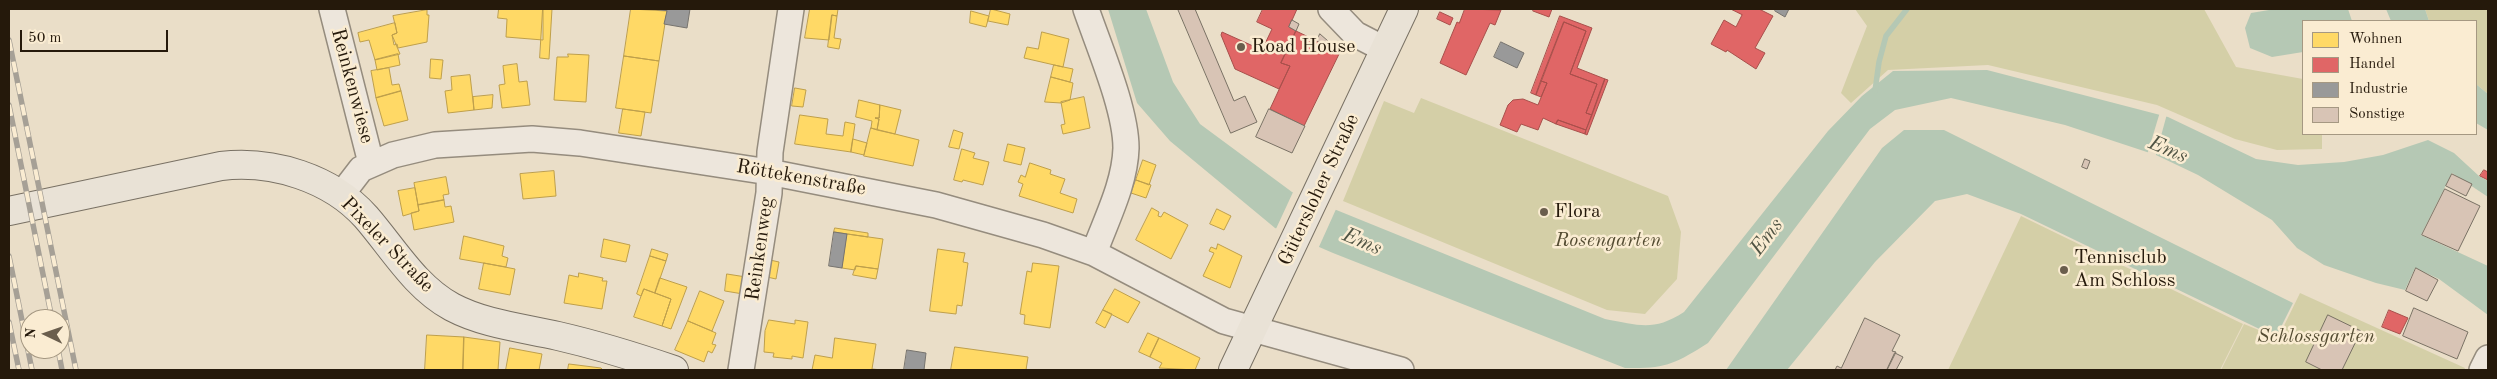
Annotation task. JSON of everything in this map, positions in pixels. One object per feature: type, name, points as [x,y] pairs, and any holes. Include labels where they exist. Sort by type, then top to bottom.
[{"type":"main road","name":"Gütersloher Straße","points":[[1233,370],[1290,254],[1404,9]]},
{"type":"main road","name":"Pixeler Straße","points":[[9,211],[236,164],[276,168],[318,182],[341,194],[365,217],[418,280],[436,296],[453,307],[480,318],[573,340],[674,370]]},
{"type":"street","name":"Reinkenwiese","points":[[332,9],[372,162]]},
{"type":"street","name":"Reinkenweg","points":[[741,370],[769,193],[770,152],[791,9]]},
{"type":"street","points":[[1086,9],[1123,120],[1126,148],[1120,182],[1094,253]]},
{"type":"street","points":[[1331,9],[1355,34],[1384,49]]},
{"type":"street","name":"Röttekenstraße","points":[[341,194],[361,169],[372,162],[434,146],[532,139],[580,143],[769,172],[936,205],[1043,235],[1094,253],[1224,321],[1401,370]]},
{"type":"street","points":[[2482,370],[2488,358]]},
{"type":"green space","points":[[1855,9],[2204,9],[2236,67],[2302,79],[2302,135],[2322,135],[2322,149],[2277,150],[2235,139],[2157,105],[1988,65],[1888,70],[1851,103],[1841,93],[1867,26]]},
{"type":"green space","points":[[2425,9],[2488,9],[2488,94],[2477,85],[2477,20],[2429,20]]},
{"type":"green space","name":"Rosengarten","points":[[1421,98],[1668,196],[1681,232],[1677,279],[1645,314],[1607,310],[1343,201],[1384,101],[1414,113]]},
{"type":"green space","name":"Tennisclub Am Schloss","points":[[2021,216],[2243,324],[2220,370],[1948,370]]},
{"type":"green space","name":"Schlossgarten","points":[[2300,293],[2465,368],[2464,370],[2221,370],[2244,324],[2278,338]]},
{"type":"water","name":"Ems","points":[[1108,9],[1146,9],[1173,82],[1200,124],[1292,192],[1605,319],[1637,325],[1654,325],[1684,312],[1828,131],[1862,96],[1893,71],[1987,70],[2168,117],[2256,159],[2298,165],[2344,162],[2383,155],[2428,140],[2454,153],[2479,176],[2488,181],[2488,197],[2452,173],[2421,235],[2488,266],[2488,315],[2439,279],[2415,268],[2405,290],[2376,283],[2324,265],[2297,248],[2272,220],[2198,175],[2156,155],[2065,125],[1951,98],[1895,110],[1870,129],[1708,343],[1669,364],[1625,368],[1333,253],[1275,228],[1170,141],[1137,103]]},
{"type":"water","points":[[2275,9],[2348,9],[2352,20],[2302,20],[2302,52],[2272,57],[2250,48],[2245,28],[2251,13]]},
{"type":"water","points":[[2386,9],[2425,9],[2429,20],[2391,20]]},
{"type":"water","points":[[2477,85],[2488,94],[2488,130],[2477,124]]},
{"type":"water","points":[[1904,130],[1944,130],[2293,303],[2276,337],[2021,214],[1967,194],[1935,201],[1875,262],[1787,370],[1726,370],[1882,148]]},
{"type":"pier","points":[[2160,112],[2167,114],[2155,158],[2147,155]]},
{"type":"pier","points":[[1294,190],[1337,207],[1318,249],[1275,231]]},
{"type":"building: Wohnen","points":[[499,9],[543,9],[543,40],[506,37],[507,19],[498,18]]},
{"type":"building: Wohnen","points":[[543,9],[552,9],[549,59],[540,58]]},
{"type":"building: Wohnen","points":[[631,9],[667,11],[659,61],[624,56]]},
{"type":"building: Wohnen","points":[[810,9],[838,9],[837,16],[832,15],[829,40],[805,38]]},
{"type":"building: Wohnen","points":[[991,9],[1010,14],[1008,25],[988,21]]},
{"type":"building: Wohnen","points":[[427,10],[427,15],[429,15],[427,42],[398,48],[397,44],[394,45],[392,35],[397,33],[393,16]]},
{"type":"building: Wohnen","points":[[971,11],[989,16],[986,27],[970,23]]},
{"type":"building: Wohnen","points":[[832,15],[837,16],[834,38],[841,39],[839,49],[828,47]]},
{"type":"building: Wohnen","points":[[395,23],[397,33],[392,35],[400,54],[375,60],[369,40],[360,42],[358,33]]},
{"type":"building: Wohnen","points":[[1042,32],[1069,39],[1063,67],[1024,58],[1027,47],[1038,49]]},
{"type":"building: Wohnen","points":[[398,54],[400,65],[377,70],[375,60]]},
{"type":"building: Wohnen","points":[[568,54],[589,55],[586,102],[554,100],[557,57],[568,57]]},
{"type":"building: Wohnen","points":[[624,56],[659,61],[651,113],[616,108]]},
{"type":"building: Wohnen","points":[[431,59],[443,60],[441,79],[430,78]]},
{"type":"building: Wohnen","points":[[517,64],[519,82],[527,81],[530,105],[502,108],[499,85],[505,84],[503,66]]},
{"type":"building: Wohnen","points":[[1054,65],[1073,69],[1070,82],[1051,77]]},
{"type":"building: Wohnen","points":[[389,68],[392,85],[399,84],[401,91],[376,98],[371,71]]},
{"type":"building: Wohnen","points":[[470,75],[474,110],[448,113],[445,91],[452,90],[451,77]]},
{"type":"building: Wohnen","points":[[1051,77],[1073,83],[1070,100],[1061,103],[1045,102]]},
{"type":"building: Wohnen","points":[[795,88],[806,90],[803,107],[792,106]]},
{"type":"building: Wohnen","points":[[401,91],[408,120],[384,126],[376,98]]},
{"type":"building: Wohnen","points":[[493,95],[492,108],[474,110],[473,97]]},
{"type":"building: Wohnen","points":[[1084,97],[1090,128],[1063,134],[1061,125],[1065,124],[1061,102]]},
{"type":"building: Wohnen","points":[[859,100],[880,105],[879,118],[875,118],[879,119],[877,130],[871,128],[872,121],[856,117]]},
{"type":"building: Wohnen","points":[[880,105],[901,110],[895,134],[877,130],[879,119],[875,118],[879,118]]},
{"type":"building: Wohnen","points":[[623,109],[645,112],[641,136],[619,133]]},
{"type":"building: Wohnen","points":[[800,115],[828,119],[826,134],[843,136],[845,122],[855,124],[851,152],[795,144]]},
{"type":"building: Wohnen","points":[[871,128],[919,140],[913,166],[864,156]]},
{"type":"building: Wohnen","points":[[954,130],[963,133],[959,149],[949,147]]},
{"type":"building: Wohnen","points":[[853,139],[867,143],[864,155],[851,152]]},
{"type":"building: Wohnen","points":[[1008,144],[1025,148],[1021,165],[1004,161]]},
{"type":"building: Wohnen","points":[[962,149],[975,153],[973,158],[989,162],[983,185],[963,180],[962,182],[954,180]]},
{"type":"building: Wohnen","points":[[1143,160],[1156,165],[1149,185],[1136,180]]},
{"type":"building: Wohnen","points":[[1030,163],[1051,170],[1050,174],[1065,179],[1060,193],[1077,199],[1073,213],[1019,196],[1023,184],[1018,182],[1021,175],[1025,177]]},
{"type":"building: Wohnen","points":[[554,171],[556,196],[523,199],[520,174]]},
{"type":"building: Wohnen","points":[[446,177],[449,194],[443,195],[444,200],[418,205],[414,183]]},
{"type":"building: Wohnen","points":[[1136,180],[1151,185],[1146,198],[1131,193]]},
{"type":"building: Wohnen","points":[[415,188],[419,211],[403,216],[398,191]]},
{"type":"building: Wohnen","points":[[444,200],[445,207],[451,206],[454,222],[414,230],[411,213],[419,211],[418,205]]},
{"type":"building: Wohnen","points":[[1152,208],[1159,212],[1158,216],[1161,217],[1164,212],[1188,225],[1171,259],[1136,240]]},
{"type":"building: Wohnen","points":[[1217,209],[1231,216],[1224,230],[1210,224]]},
{"type":"building: Wohnen","points":[[835,228],[868,233],[868,237],[834,232]]},
{"type":"building: Wohnen","points":[[847,234],[883,239],[878,269],[856,266],[855,270],[842,268]]},
{"type":"building: Wohnen","points":[[464,236],[504,246],[502,256],[508,258],[506,267],[460,259]]},
{"type":"building: Wohnen","points":[[604,239],[630,245],[626,262],[601,257]]},
{"type":"building: Wohnen","points":[[1218,244],[1242,256],[1230,288],[1203,276],[1214,253],[1209,251],[1211,247],[1216,249]]},
{"type":"building: Wohnen","points":[[652,249],[668,254],[666,261],[650,256]]},
{"type":"building: Wohnen","points":[[938,249],[965,253],[963,262],[968,263],[962,306],[957,305],[956,314],[930,311]]},
{"type":"building: Wohnen","points":[[650,256],[666,261],[655,293],[644,289],[641,296],[637,294]]},
{"type":"building: Wohnen","points":[[770,260],[779,262],[776,279],[767,277]]},
{"type":"building: Wohnen","points":[[484,263],[515,269],[510,295],[479,289]]},
{"type":"building: Wohnen","points":[[1033,263],[1059,266],[1050,328],[1024,324],[1025,315],[1020,314],[1027,271],[1031,272]]},
{"type":"building: Wohnen","points":[[856,266],[878,269],[876,279],[853,275]]},
{"type":"building: Wohnen","points":[[579,273],[603,278],[602,281],[607,281],[602,309],[564,303],[569,275],[578,277]]},
{"type":"building: Wohnen","points":[[727,274],[746,277],[743,294],[725,291]]},
{"type":"building: Wohnen","points":[[660,278],[687,287],[671,329],[662,326],[671,299],[655,293]]},
{"type":"building: Wohnen","points":[[644,289],[671,299],[662,326],[634,317]]},
{"type":"building: Wohnen","points":[[1115,289],[1140,302],[1128,323],[1103,310]]},
{"type":"building: Wohnen","points":[[700,291],[724,301],[712,331],[688,321]]},
{"type":"building: Wohnen","points":[[1103,310],[1112,314],[1105,328],[1096,323]]},
{"type":"building: Wohnen","points":[[769,320],[795,324],[795,320],[808,322],[803,358],[792,356],[792,359],[773,357],[774,353],[764,352],[765,331]]},
{"type":"building: Wohnen","points":[[688,321],[716,333],[712,344],[716,345],[712,353],[708,351],[704,362],[675,350]]},
{"type":"building: Wohnen","points":[[1148,333],[1159,338],[1150,357],[1139,352]]},
{"type":"building: Wohnen","points":[[427,335],[464,337],[463,370],[425,370]]},
{"type":"building: Wohnen","points":[[464,337],[500,342],[498,370],[463,370]]},
{"type":"building: Wohnen","points":[[835,338],[876,344],[872,369],[882,370],[812,370],[815,355],[832,358]]},
{"type":"building: Wohnen","points":[[1159,338],[1200,358],[1195,370],[1159,368],[1162,363],[1150,357]]},
{"type":"building: Wohnen","points":[[955,347],[1028,357],[1026,370],[951,370]]},
{"type":"building: Wohnen","points":[[510,348],[542,354],[539,370],[506,370]]},
{"type":"building: Wohnen","points":[[569,364],[601,368],[603,370],[568,370]]},
{"type":"building: Handel","name":"Road House","points":[[1263,9],[1297,9],[1289,27],[1296,31],[1281,63],[1290,66],[1279,89],[1235,69],[1221,35],[1222,32],[1262,50],[1272,29],[1257,22]]},
{"type":"building: Handel","points":[[1465,9],[1501,10],[1495,25],[1490,23],[1466,75],[1440,63],[1457,22],[1459,23]]},
{"type":"building: Handel","points":[[1534,9],[1552,9],[1549,17],[1533,11]]},
{"type":"building: Handel","points":[[1731,9],[1759,9],[1773,16],[1755,48],[1765,53],[1756,69],[1727,50],[1726,52],[1711,44],[1724,20],[1736,27],[1742,15]]},
{"type":"building: Handel","points":[[1440,12],[1453,18],[1450,25],[1437,19]]},
{"type":"building: Handel","points":[[1560,16],[1592,28],[1577,68],[1605,79],[1592,115],[1586,113],[1597,84],[1570,74],[1586,31],[1564,22],[1536,95],[1531,93]]},
{"type":"building: Handel","points":[[1564,22],[1586,31],[1570,74],[1597,84],[1586,113],[1592,115],[1586,130],[1558,120],[1556,124],[1543,118],[1538,130],[1521,124],[1517,132],[1500,125],[1508,105],[1513,100],[1523,99],[1538,105],[1547,83],[1541,81]]},
{"type":"building: Handel","points":[[1296,31],[1340,52],[1304,126],[1270,109],[1290,66],[1281,63]]},
{"type":"building: Handel","points":[[1605,79],[1608,80],[1587,135],[1585,134]]},
{"type":"building: Handel","points":[[1541,81],[1547,83],[1541,97],[1536,95]]},
{"type":"building: Handel","points":[[1558,120],[1586,130],[1585,134],[1556,124]]},
{"type":"building: Handel","points":[[2484,170],[2488,172],[2488,180],[2480,176]]},
{"type":"building: Handel","points":[[2389,310],[2408,318],[2400,334],[2382,327]]},
{"type":"building: Industrie","points":[[651,9],[690,9],[687,28],[664,24],[667,11]]},
{"type":"building: Industrie","points":[[1776,9],[1789,9],[1785,17],[1775,11]]},
{"type":"building: Industrie","points":[[1501,42],[1524,53],[1517,68],[1494,57]]},
{"type":"building: Industrie","points":[[834,232],[847,234],[842,268],[829,266]]},
{"type":"building: Industrie","points":[[907,350],[926,353],[924,370],[904,370]]},
{"type":"building: Sonstige","points":[[1178,9],[1195,9],[1234,101],[1245,96],[1257,122],[1231,133]]},
{"type":"building: Sonstige","points":[[1292,20],[1299,24],[1296,31],[1289,27]]},
{"type":"building: Sonstige","points":[[1320,34],[1328,41],[1326,45],[1317,41]]},
{"type":"building: Sonstige","points":[[1269,109],[1305,126],[1292,153],[1256,137]]},
{"type":"building: Sonstige","points":[[2085,159],[2090,161],[2087,169],[2082,167]]},
{"type":"building: Sonstige","points":[[2452,174],[2472,184],[2466,196],[2446,186]]},
{"type":"building: Sonstige","points":[[2445,189],[2480,206],[2458,251],[2422,235]]},
{"type":"building: Sonstige","points":[[2416,268],[2438,280],[2427,301],[2406,291]]},
{"type":"building: Sonstige","points":[[2414,308],[2468,332],[2457,359],[2403,336]]},
{"type":"building: Sonstige","points":[[2328,315],[2361,331],[2342,370],[2322,370],[2306,362]]},
{"type":"building: Sonstige","points":[[1865,318],[1900,335],[1892,351],[1896,352],[1887,370],[1835,370],[1837,366],[1841,368]]},
{"type":"building: Sonstige","points":[[1895,353],[1903,357],[1896,370],[1887,370]]},
{"type":"waterway","points":[[1875,91],[1879,62],[1886,36],[1907,9]]},
{"type":"railway","points":[[9,40],[76,370]]},
{"type":"railway","points":[[9,105],[50,309]]},
{"type":"railway","points":[[9,256],[32,370]]},
{"type":"railway","points":[[9,322],[19,370]]},
{"type":"railway","points":[[60,359],[62,370]]},
{"type":"place","name":"Road House","points":[[1241,47]]},
{"type":"place","name":"Flora","points":[[1544,212]]},
{"type":"place","name":"Tennisclub Am Schloss","points":[[2064,270]]}]
